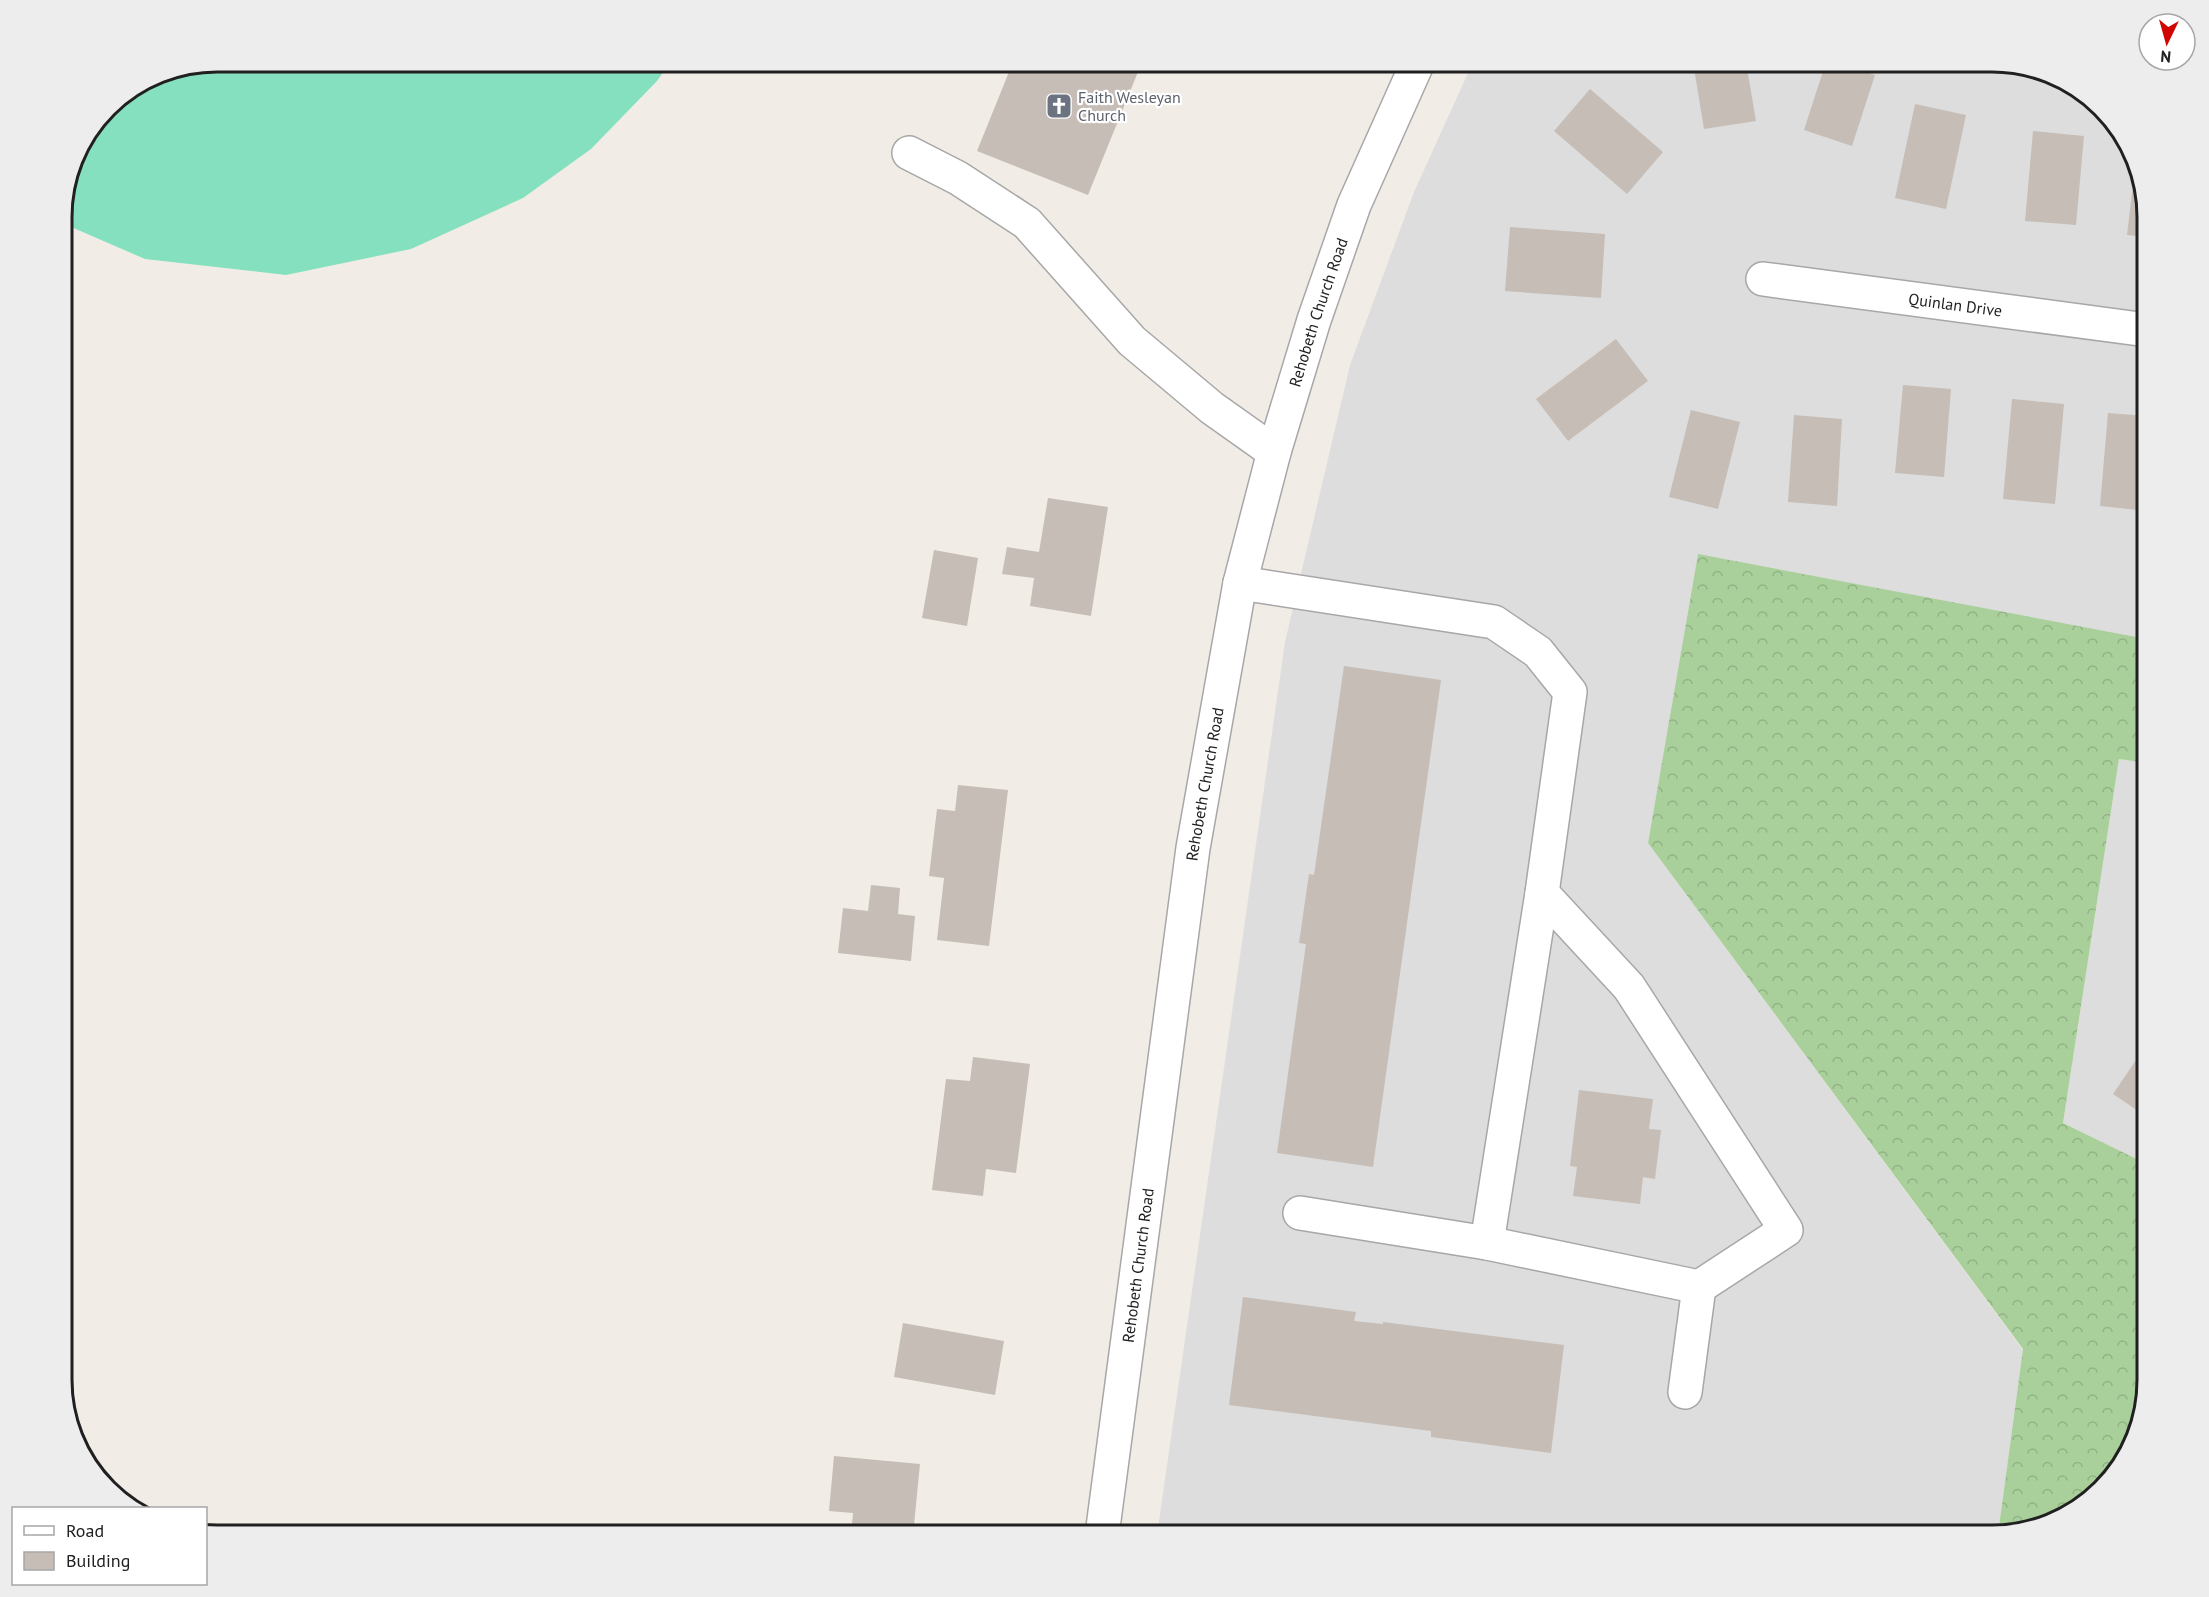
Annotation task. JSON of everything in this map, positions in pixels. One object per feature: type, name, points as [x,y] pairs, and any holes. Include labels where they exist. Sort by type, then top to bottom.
[{"type":"street","name":"Rehobeth Church Road","points":[[1103,1525],[1193,848],[1240,583],[1274,452],[1314,320],[1354,205],[1414,72]]},
{"type":"street","points":[[909,153],[958,178],[1027,223],[1132,341],[1212,408],[1274,452]]},
{"type":"street","name":"Quinlan Drive","points":[[1763,279],[2137,329]]},
{"type":"street","points":[[1240,583],[1494,622],[1538,652],[1570,692],[1542,893],[1487,1243]]},
{"type":"street","points":[[1300,1213],[1487,1243],[1699,1287],[1786,1230],[1629,987],[1542,893]]},
{"type":"street","points":[[1685,1392],[1699,1287]]},
{"type":"shaded area","points":[[1468,72],[2011,73],[2047,83],[2080,102],[2101,121],[2122,153],[2134,189],[2137,217],[2137,637],[1698,555],[1648,843],[2023,1350],[1999,1525],[1158,1525],[1285,642],[1350,365],[1414,192]]},
{"type":"shaded area","points":[[2119,759],[2137,762],[2137,1159],[2063,1123]]},
{"type":"green space","points":[[208,72],[663,72],[591,149],[523,198],[411,249],[286,275],[145,259],[72,227],[72,208],[83,162],[96,137],[108,121],[129,102],[162,83]]},
{"type":"green space","points":[[1698,554],[2137,637],[2137,762],[2119,759],[2063,1123],[2137,1159],[2136,1399],[2129,1426],[2118,1452],[2101,1476],[2072,1501],[2029,1520],[1999,1525],[2023,1349],[1648,843]]},
{"type":"building","name":"Faith Wesleyan Church","points":[[1009,72],[1138,72],[1088,195],[977,151]]},
{"type":"building","points":[[1695,72],[1748,72],[1756,121],[1704,129]]},
{"type":"building","points":[[1823,72],[1865,72],[1875,75],[1852,146],[1804,130]]},
{"type":"building","points":[[1590,89],[1663,152],[1627,194],[1554,131]]},
{"type":"building","points":[[1915,104],[1966,115],[1946,209],[1895,198]]},
{"type":"building","points":[[2033,131],[2084,136],[2076,225],[2025,221]]},
{"type":"building","points":[[2133,185],[2136,198],[2137,236],[2127,235]]},
{"type":"building","points":[[1510,227],[1605,234],[1601,298],[1505,291]]},
{"type":"building","points":[[1616,339],[1648,381],[1568,441],[1536,399]]},
{"type":"building","points":[[1903,385],[1951,389],[1944,477],[1895,473]]},
{"type":"building","points":[[2012,399],[2064,404],[2055,504],[2003,499]]},
{"type":"building","points":[[1691,410],[1740,422],[1718,509],[1669,497]]},
{"type":"building","points":[[2108,413],[2137,415],[2137,510],[2100,506]]},
{"type":"building","points":[[1794,415],[1842,419],[1837,506],[1788,502]]},
{"type":"building","points":[[1048,498],[1108,507],[1091,616],[1030,606],[1034,578],[1002,574],[1007,547],[1039,552]]},
{"type":"building","points":[[934,550],[978,558],[967,626],[922,618]]},
{"type":"building","points":[[1344,666],[1441,680],[1373,1167],[1277,1153],[1306,944],[1299,943],[1309,874],[1314,875]]},
{"type":"building","points":[[958,785],[1008,790],[989,946],[937,940],[944,878],[929,876],[937,809],[955,811]]},
{"type":"building","points":[[871,885],[900,888],[898,914],[915,916],[911,961],[838,953],[843,908],[868,911]]},
{"type":"building","points":[[973,1057],[1030,1064],[1016,1173],[986,1169],[983,1196],[932,1190],[946,1079],[970,1081]]},
{"type":"building","points":[[2137,1059],[2137,1110],[2113,1094]]},
{"type":"building","points":[[1579,1090],[1653,1099],[1649,1129],[1661,1130],[1655,1179],[1643,1177],[1640,1204],[1573,1196],[1577,1167],[1570,1166]]},
{"type":"building","points":[[1243,1297],[1356,1312],[1354,1321],[1383,1324],[1383,1322],[1564,1345],[1551,1453],[1431,1437],[1431,1431],[1229,1405]]},
{"type":"building","points":[[903,1323],[1004,1341],[995,1395],[894,1377]]},
{"type":"building","points":[[834,1456],[920,1464],[914,1525],[852,1525],[853,1513],[829,1511]]},
{"type":"place","name":"Faith Wesleyan Church","points":[[1059,106]]}]
